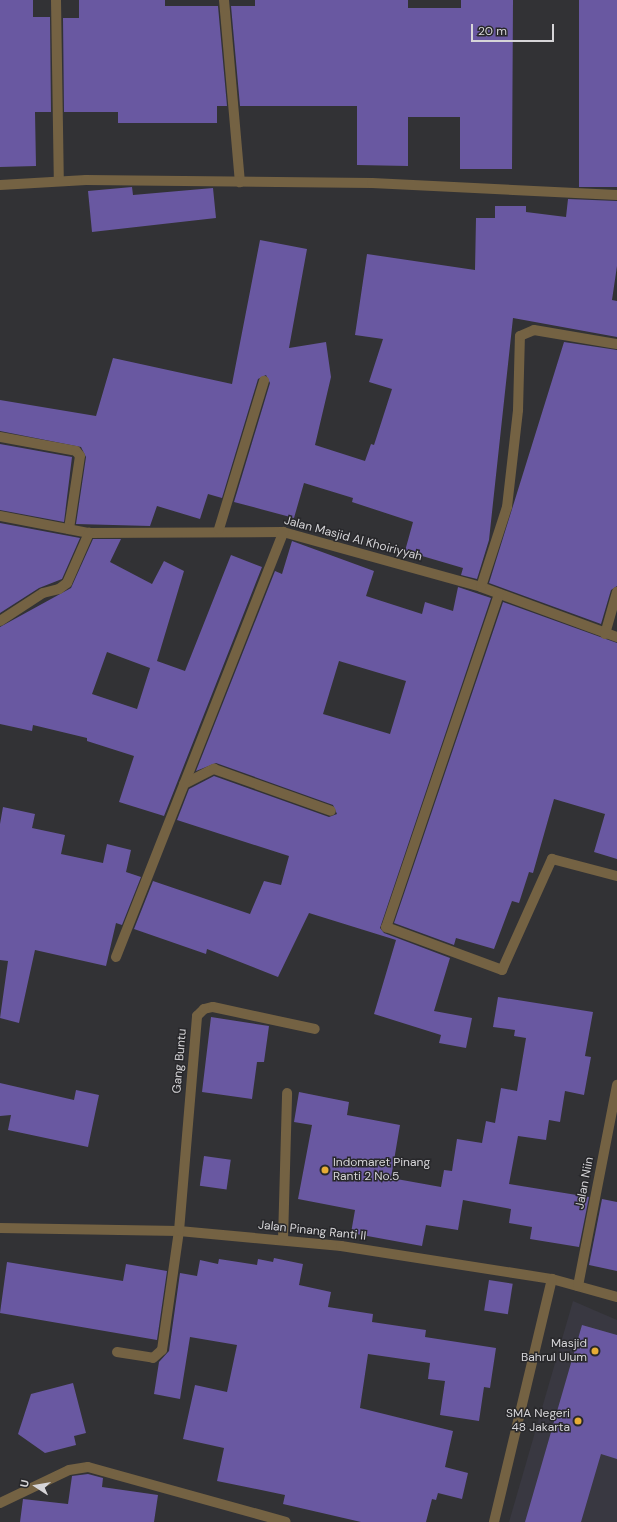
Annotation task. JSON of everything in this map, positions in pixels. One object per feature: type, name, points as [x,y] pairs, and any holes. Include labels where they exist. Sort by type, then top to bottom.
[{"type":"street","points":[[56,0],[59,181]]},
{"type":"street","points":[[224,0],[240,182]]},
{"type":"street","points":[[0,184],[59,181],[372,183],[617,195]]},
{"type":"street","points":[[481,587],[507,507],[518,410],[520,336],[534,330],[617,344]]},
{"type":"street","points":[[219,529],[264,381]]},
{"type":"street","points":[[0,436],[76,451],[80,456],[69,529]]},
{"type":"street","name":"Jalan Masjid Al Khoiriyyah","points":[[0,516],[89,533],[219,529],[283,532],[481,587],[617,638]]},
{"type":"street","points":[[116,957],[283,532]]},
{"type":"street","points":[[0,621],[23,604],[66,583],[89,533]]},
{"type":"street","points":[[605,634],[617,592]]},
{"type":"street","points":[[499,594],[386,928],[502,970],[552,859],[617,876]]},
{"type":"street","points":[[184,784],[214,768],[331,811]]},
{"type":"street","name":"Gang Buntu","points":[[179,1231],[197,1016],[204,1009],[213,1007],[315,1028]]},
{"type":"street","name":"Jalan Niin","points":[[578,1286],[617,1085]]},
{"type":"street","points":[[283,1240],[287,1093]]},
{"type":"street","name":"Jalan Pinang Ranti II","points":[[0,1228],[179,1231],[283,1240],[408,1255],[552,1279],[617,1297]]},
{"type":"street","points":[[117,1352],[153,1358],[162,1350],[179,1231]]},
{"type":"street","points":[[494,1522],[552,1279]]},
{"type":"street","points":[[0,1503],[69,1470],[88,1467],[286,1522]]},
{"type":"shaded area","name":"SMA Negeri 48 Jakarta","points":[[573,1301],[617,1320],[617,1522],[509,1522]]},
{"type":"building","points":[[0,0],[33,0],[33,17],[50,17],[51,112],[35,112],[36,166],[0,167]]},
{"type":"building","points":[[79,0],[165,0],[165,6],[218,6],[227,106],[217,106],[217,123],[118,123],[118,112],[64,112],[63,18],[79,18]]},
{"type":"building","points":[[255,0],[408,0],[408,8],[461,8],[461,0],[513,0],[512,169],[460,169],[460,117],[408,117],[408,166],[357,165],[357,106],[240,106],[231,6],[255,6]]},
{"type":"building","points":[[579,0],[617,0],[617,187],[579,187]]},
{"type":"building","points":[[132,187],[133,195],[213,188],[216,218],[92,232],[88,191]]},
{"type":"building","points":[[568,199],[617,201],[617,266],[612,300],[617,301],[617,337],[513,318],[489,540],[477,579],[461,575],[463,568],[405,551],[413,522],[352,502],[353,498],[304,483],[294,518],[234,502],[270,383],[266,375],[258,379],[222,498],[208,494],[200,519],[157,506],[150,526],[76,524],[86,457],[81,447],[0,431],[0,400],[96,416],[113,358],[232,384],[260,240],[307,249],[289,348],[326,342],[331,377],[315,445],[365,461],[371,444],[374,445],[392,389],[369,382],[383,339],[355,335],[367,254],[475,270],[476,218],[495,218],[495,206],[526,206],[526,212],[566,217]]},
{"type":"building","points":[[564,342],[617,350],[617,586],[611,590],[601,624],[489,583]]},
{"type":"building","points":[[0,444],[72,457],[64,522],[0,510]]},
{"type":"building","points":[[0,523],[80,538],[62,579],[39,588],[0,613]]},
{"type":"building","points":[[93,539],[121,539],[110,562],[152,584],[164,561],[184,571],[157,661],[185,671],[231,555],[262,567],[164,816],[119,802],[134,756],[87,741],[87,738],[33,725],[32,731],[0,724],[0,627],[71,588]],"holes":[[[107,652],[150,668],[137,709],[92,694]]]},
{"type":"building","points":[[292,541],[374,571],[366,596],[422,614],[425,602],[453,611],[458,587],[491,598],[380,928],[384,933],[450,958],[434,1011],[472,1018],[466,1048],[439,1043],[441,1035],[374,1014],[396,940],[309,913],[278,977],[207,949],[206,954],[134,929],[153,881],[250,914],[264,881],[281,885],[289,856],[177,820],[189,789],[214,776],[329,817],[337,814],[333,805],[216,763],[196,771],[275,571],[282,574]],"holes":[[[339,661],[406,681],[390,734],[323,714]]]},
{"type":"building","points":[[503,602],[617,643],[617,859],[594,852],[605,814],[554,799],[533,873],[529,872],[519,903],[512,901],[494,949],[456,938],[454,945],[394,923]]},
{"type":"building","points":[[3,807],[35,814],[32,828],[65,835],[61,854],[103,863],[107,844],[131,850],[126,872],[141,877],[122,925],[116,923],[106,966],[35,950],[19,1023],[0,1018],[8,961],[0,960],[0,824]]},
{"type":"building","points":[[498,997],[593,1012],[585,1056],[591,1057],[584,1095],[565,1091],[560,1122],[549,1120],[546,1140],[518,1136],[509,1184],[589,1197],[579,1247],[530,1239],[532,1227],[509,1223],[511,1209],[463,1200],[458,1230],[426,1225],[422,1246],[351,1233],[355,1210],[298,1199],[312,1125],[294,1122],[299,1092],[349,1102],[347,1115],[400,1125],[391,1178],[441,1187],[444,1170],[452,1171],[457,1139],[482,1143],[486,1121],[495,1123],[501,1088],[517,1091],[526,1038],[514,1036],[515,1030],[493,1027]]},
{"type":"building","points":[[211,1017],[269,1026],[264,1062],[257,1062],[252,1099],[202,1092]]},
{"type":"building","points":[[0,1083],[74,1100],[76,1090],[99,1095],[88,1147],[8,1130],[11,1115],[0,1116]]},
{"type":"building","points":[[204,1156],[231,1160],[227,1189],[200,1186]]},
{"type":"building","points":[[602,1199],[617,1202],[617,1271],[589,1265]]},
{"type":"building","points":[[274,1258],[303,1264],[299,1285],[331,1292],[328,1307],[373,1314],[372,1322],[426,1330],[425,1337],[496,1348],[490,1388],[484,1387],[479,1421],[440,1415],[445,1381],[428,1379],[430,1363],[368,1354],[360,1408],[453,1431],[445,1467],[468,1473],[462,1499],[438,1493],[436,1500],[432,1499],[426,1522],[361,1522],[283,1504],[285,1495],[217,1481],[224,1448],[183,1439],[195,1385],[227,1392],[237,1345],[190,1337],[180,1399],[154,1394],[159,1362],[169,1351],[180,1273],[197,1276],[200,1260],[218,1264],[219,1259],[257,1265],[258,1259],[273,1262]]},
{"type":"building","points":[[7,1262],[123,1281],[126,1264],[167,1271],[157,1340],[0,1313]]},
{"type":"building","points":[[489,1280],[513,1284],[508,1314],[484,1311]]},
{"type":"building","name":"SMA Negeri 48 Jakarta","points":[[582,1325],[617,1335],[617,1459],[601,1454],[581,1522],[525,1522]]},
{"type":"building","points":[[73,1383],[86,1433],[74,1436],[76,1445],[45,1453],[18,1434],[31,1394]]},
{"type":"building","points":[[88,1474],[103,1478],[102,1487],[158,1495],[154,1522],[20,1522],[23,1499],[68,1504],[72,1476]]},
{"type":"place","name":"Indomaret Pinang Ranti 2 No.5","points":[[325,1170]]},
{"type":"place","name":"Masjid Bahrul Ulum","points":[[595,1351]]},
{"type":"place","name":"SMA Negeri 48 Jakarta","points":[[578,1421]]}]
